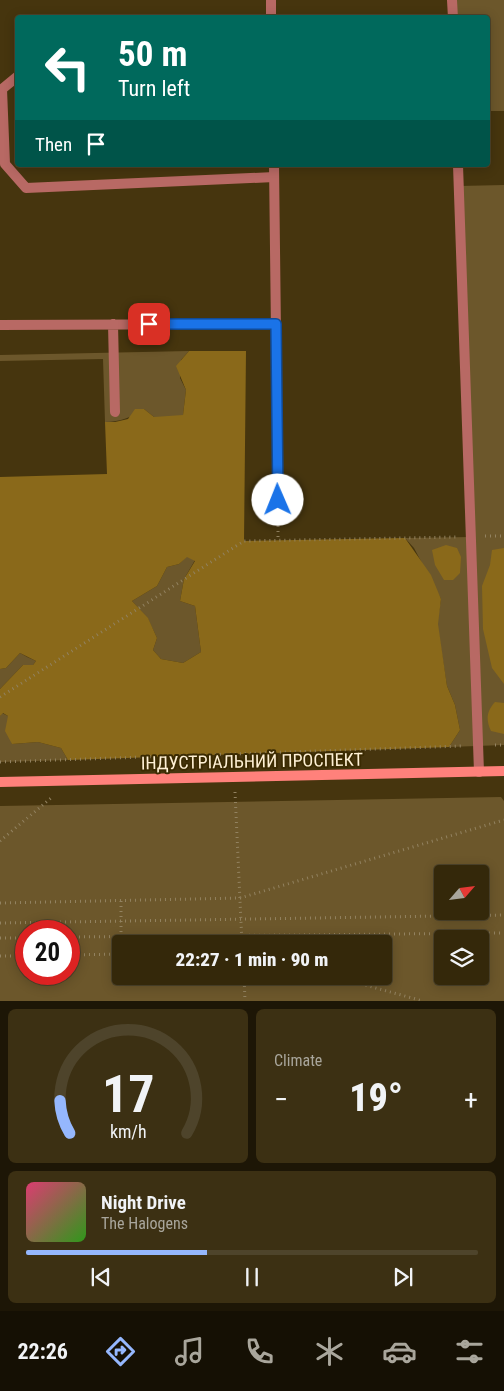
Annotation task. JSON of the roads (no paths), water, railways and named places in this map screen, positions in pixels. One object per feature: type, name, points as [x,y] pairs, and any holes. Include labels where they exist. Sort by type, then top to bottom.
[{"type":"street","name":"ІНДУСТРІАЛЬНИЙ ПРОСПЕКТ","points":[[0,782],[504,771]]},
{"type":"lane","points":[[271,0],[271,15]]},
{"type":"lane","points":[[452,0],[453,15]]},
{"type":"lane","points":[[15,78],[2,89],[5,164],[26,188],[274,177]]},
{"type":"lane","points":[[274,167],[278,500]]},
{"type":"lane","points":[[458,167],[480,772]]},
{"type":"lane","points":[[113,324],[115,412]]},
{"type":"lane","points":[[0,325],[276,324]]}]
